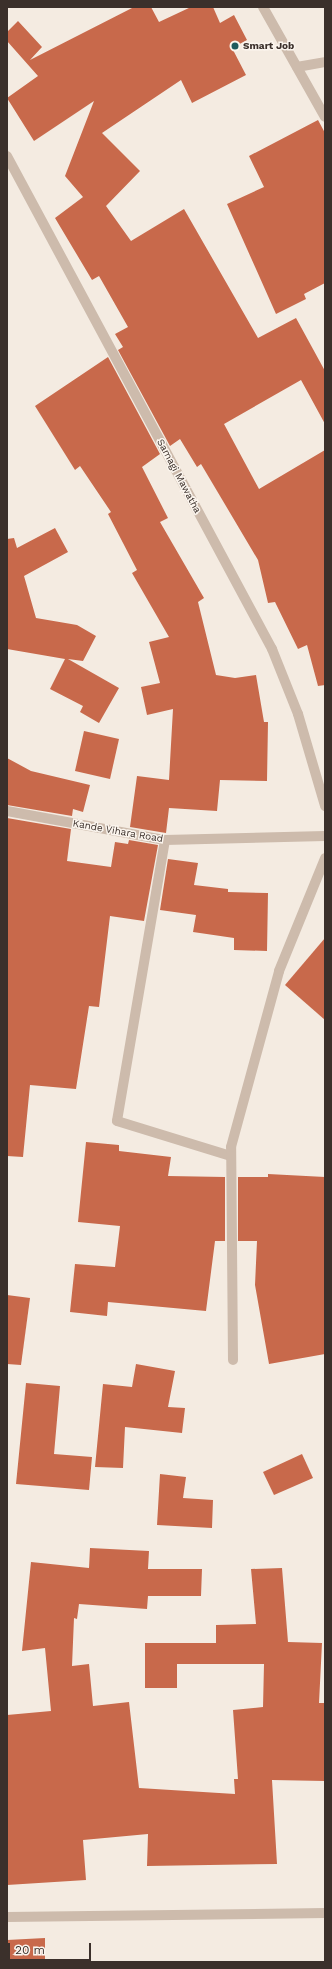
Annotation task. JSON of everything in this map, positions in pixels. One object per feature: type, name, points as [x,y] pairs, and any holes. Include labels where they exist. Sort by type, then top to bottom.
[{"type":"street","points":[[263,7],[325,117]]},
{"type":"street","points":[[297,67],[325,62]]},
{"type":"street","name":"Samagi Mawatha","points":[[7,156],[272,649],[298,714],[325,806]]},
{"type":"street","name":"Kande Vihara Road","points":[[7,811],[165,840],[325,836]]},
{"type":"street","points":[[165,840],[117,1121],[231,1156]]},
{"type":"street","points":[[233,1360],[231,1156],[279,971],[325,858]]},
{"type":"street","points":[[7,1917],[325,1913]]},
{"type":"building","points":[[134,7],[151,7],[159,22],[191,7],[213,7],[220,23],[234,15],[247,40],[232,48],[246,75],[192,103],[181,80],[102,133],[140,171],[106,206],[131,241],[184,209],[258,338],[296,318],[325,371],[325,424],[301,380],[224,424],[259,489],[325,450],[325,685],[318,686],[307,645],[298,649],[275,602],[268,603],[258,560],[201,464],[197,467],[180,439],[170,446],[118,350],[123,347],[115,334],[128,327],[99,276],[92,280],[55,218],[83,197],[65,176],[94,101],[34,141],[7,98],[38,76],[7,41],[7,32],[18,21],[42,47],[30,60]]},
{"type":"building","points":[[318,120],[325,133],[325,283],[304,294],[306,299],[276,314],[227,204],[264,187],[249,156]]},
{"type":"building","points":[[108,357],[160,454],[142,467],[168,518],[160,522],[204,598],[198,602],[216,675],[235,678],[256,675],[264,722],[268,722],[267,781],[220,780],[217,811],[169,808],[166,833],[130,827],[137,776],[169,780],[173,709],[147,715],[141,687],[160,683],[149,642],[169,637],[132,573],[137,570],[108,514],[111,512],[80,466],[75,470],[35,406]]},
{"type":"building","points":[[55,528],[68,552],[24,576],[36,618],[77,625],[96,636],[83,661],[68,659],[119,688],[99,723],[80,712],[83,706],[50,689],[65,659],[7,649],[7,539],[14,538],[17,548]]},
{"type":"building","points":[[84,731],[119,739],[110,779],[75,771]]},
{"type":"building","points":[[7,758],[31,771],[90,785],[83,812],[73,809],[72,816],[7,805]]},
{"type":"building","points":[[7,818],[71,829],[67,861],[111,867],[115,842],[128,844],[129,840],[158,845],[144,921],[110,916],[99,1007],[89,1006],[76,1089],[30,1085],[23,1157],[7,1156]]},
{"type":"building","points":[[168,859],[198,863],[194,885],[228,889],[228,892],[268,893],[267,951],[234,950],[234,938],[193,932],[196,915],[160,910]]},
{"type":"building","points":[[325,938],[325,1020],[285,985]]},
{"type":"building","points":[[86,1142],[119,1145],[119,1151],[171,1157],[168,1176],[225,1177],[225,1241],[215,1241],[206,1311],[108,1302],[107,1316],[70,1312],[75,1264],[115,1267],[120,1226],[78,1222]]},
{"type":"building","points":[[268,1174],[325,1177],[325,1354],[269,1364],[255,1285],[257,1241],[238,1241],[238,1177],[268,1177]]},
{"type":"building","points":[[7,1295],[30,1298],[21,1365],[7,1364]]},
{"type":"building","points":[[136,1364],[175,1371],[168,1407],[185,1408],[182,1433],[125,1427],[123,1468],[95,1467],[103,1384],[132,1387]]},
{"type":"building","points":[[26,1383],[60,1386],[54,1454],[92,1457],[89,1490],[16,1484]]},
{"type":"building","points":[[302,1454],[313,1478],[274,1495],[263,1472]]},
{"type":"building","points":[[160,1474],[186,1477],[183,1498],[213,1500],[212,1528],[157,1525]]},
{"type":"building","points":[[90,1548],[149,1551],[148,1569],[202,1569],[201,1596],[148,1596],[147,1609],[79,1604],[77,1619],[74,1618],[72,1666],[89,1664],[93,1706],[129,1702],[139,1788],[235,1794],[234,1779],[238,1779],[233,1710],[263,1707],[264,1664],[177,1664],[177,1688],[145,1688],[145,1643],[216,1643],[216,1625],[256,1624],[251,1569],[282,1568],[288,1642],[322,1643],[319,1703],[325,1703],[325,1781],[272,1780],[277,1864],[147,1866],[148,1834],[83,1840],[86,1880],[7,1885],[7,1715],[51,1711],[45,1648],[22,1651],[31,1562],[89,1568]]},
{"type":"building","points":[[45,1938],[45,1962],[7,1962],[7,1940]]},
{"type":"place","name":"Smart Job","points":[[235,46]]}]
